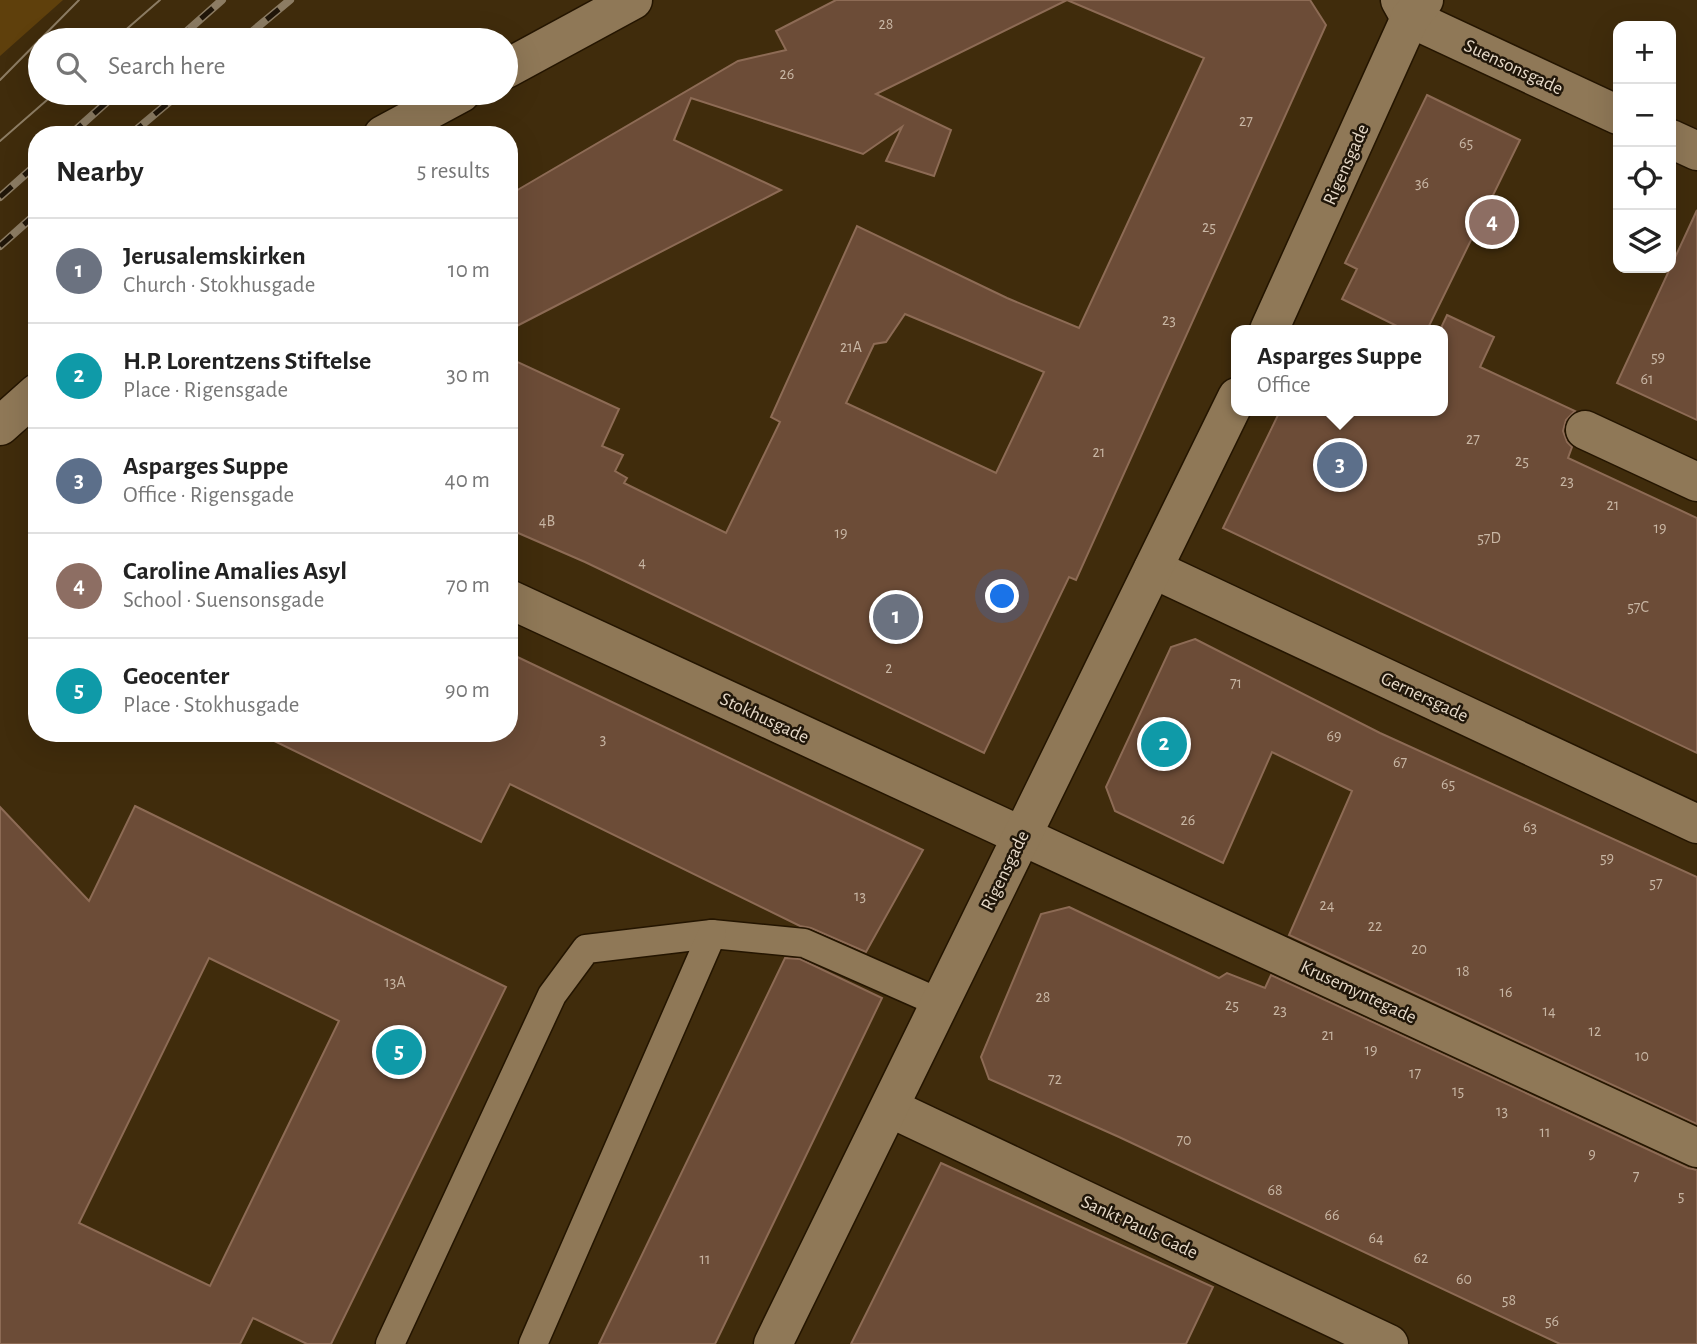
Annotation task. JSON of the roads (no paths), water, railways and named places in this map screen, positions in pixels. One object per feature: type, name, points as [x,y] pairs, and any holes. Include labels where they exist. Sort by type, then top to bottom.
[{"type":"street","points":[[518,62],[633,0]]},
{"type":"street","name":"Suensonsgade","points":[[1411,6],[1613,112]]},
{"type":"street","name":"Rigensgade","points":[[1271,325],[1411,6]]},
{"type":"street","points":[[400,126],[439,105]]},
{"type":"street","points":[[1676,141],[1697,151]]},
{"type":"street","points":[[0,426],[28,401]]},
{"type":"street","name":"Rigensgade","points":[[773,1344],[1231,409]]},
{"type":"street","points":[[1585,430],[1697,482]]},
{"type":"street","name":"Gernersgade","points":[[1153,569],[1697,824]]},
{"type":"street","name":"Stokhusgade","points":[[518,603],[1021,835]]},
{"type":"street","name":"Krusemyntegade","points":[[1021,835],[1697,1148]]},
{"type":"street","name":"Sankt Pauls Gade","points":[[890,1108],[1389,1344]]},
{"type":"lane","points":[[390,1344],[552,995],[586,949],[712,934],[804,943],[940,1003]]},
{"type":"lane","points":[[533,1344],[712,934]]},
{"type":"tram line","points":[[51,28],[79,0]]},
{"type":"tram line","points":[[128,28],[160,0]]},
{"type":"tram line","points":[[0,80],[28,52]]},
{"type":"tram line","points":[[0,141],[41,105]]},
{"type":"railway","points":[[190,28],[222,0]]},
{"type":"railway","points":[[256,28],[290,0]]},
{"type":"railway","points":[[80,126],[104,105]]},
{"type":"railway","points":[[141,126],[166,105]]},
{"type":"railway","points":[[0,197],[28,172]]},
{"type":"railway","points":[[0,246],[28,221]]},
{"type":"place","name":"Caroline Amalies Asyl","points":[[1492,222]]},
{"type":"place","name":"Asparges Suppe","points":[[1340,465]]},
{"type":"place","name":"Jerusalemskirken","points":[[896,617]]},
{"type":"place","name":"H.P. Lorentzens Stiftelse","points":[[1164,744]]},
{"type":"place","name":"Geocenter","points":[[399,1052]]}]
